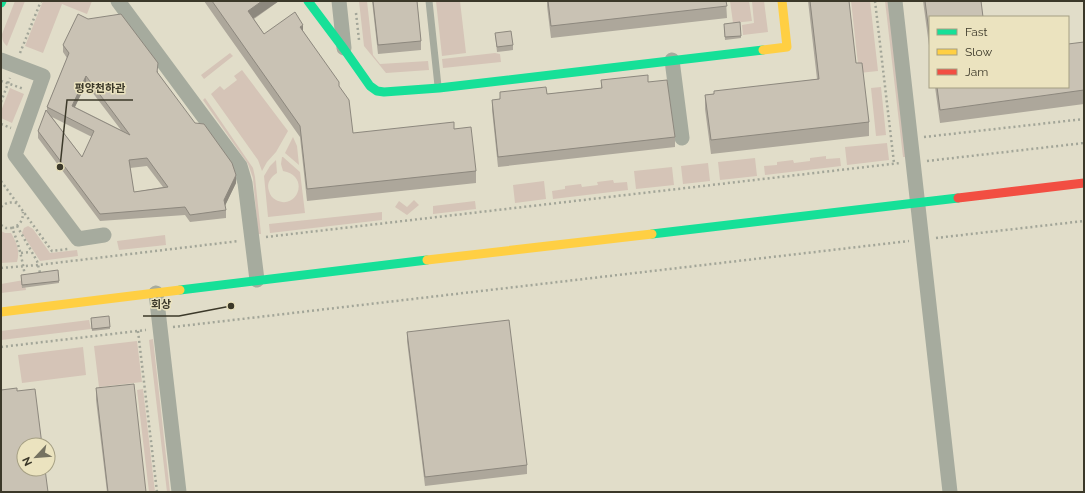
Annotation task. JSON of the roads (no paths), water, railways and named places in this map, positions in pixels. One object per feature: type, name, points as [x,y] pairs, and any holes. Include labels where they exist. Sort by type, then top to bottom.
[{"type":"main road","points":[[308,1],[344,48],[370,86],[376,91],[384,92],[438,88],[787,47],[782,1]]},
{"type":"main road","points":[[1,312],[156,292],[1084,183]]},
{"type":"street","points":[[118,1],[240,166],[245,183],[257,280]]},
{"type":"street","points":[[339,1],[344,48]]},
{"type":"street","points":[[895,1],[950,492]]},
{"type":"street","points":[[1,60],[43,76],[15,155],[78,239],[104,235]]},
{"type":"street","points":[[672,60],[682,138]]},
{"type":"street","points":[[156,292],[179,492]]},
{"type":"lane","points":[[429,1],[438,88]]},
{"type":"place","name":"평양천하관","points":[[60,167]]},
{"type":"place","name":"회상","points":[[231,306]]}]
